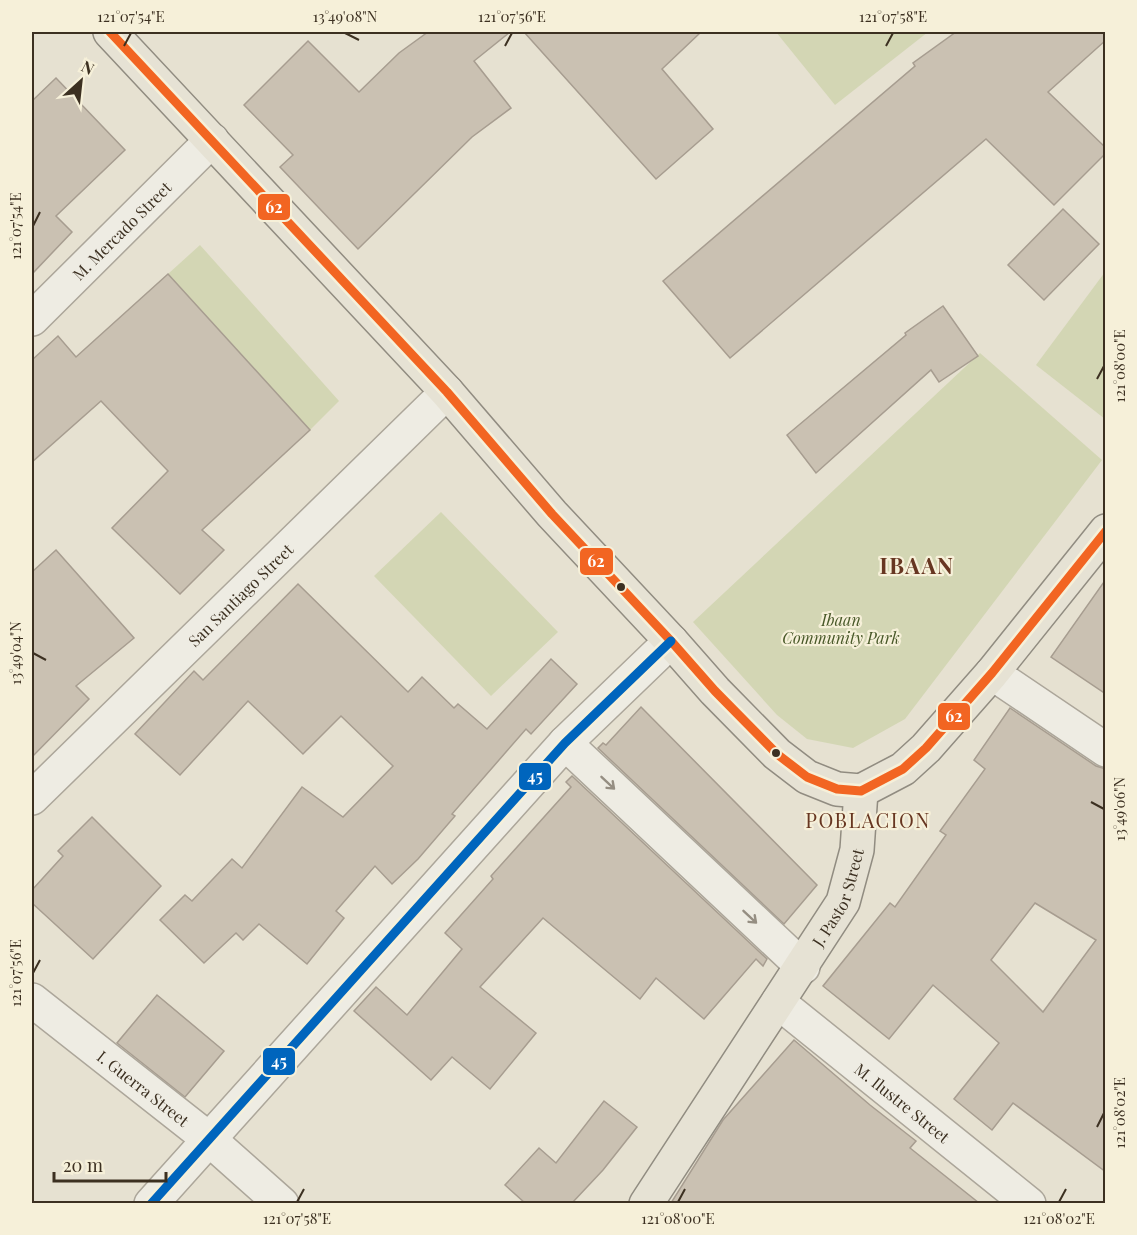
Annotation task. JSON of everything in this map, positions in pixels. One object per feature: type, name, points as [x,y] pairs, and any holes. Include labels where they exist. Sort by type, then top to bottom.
[{"type":"main road","points":[[110,32],[447,392],[552,514],[715,691],[777,754],[807,777],[837,789],[861,791],[903,769],[926,748],[992,673],[1106,531]]},
{"type":"main road","name":"J. Pastor Street","points":[[646,1203],[843,902],[857,850],[861,791]]},
{"type":"street","name":"M. Mercado Street","points":[[32,319],[212,140]]},
{"type":"street","name":"San Santiago Street","points":[[32,798],[447,392]]},
{"type":"street","points":[[151,1203],[565,743],[671,641]]},
{"type":"street","points":[[992,673],[1106,750]]},
{"type":"street","points":[[565,743],[802,967]]},
{"type":"street","name":"I. Guerra Street","points":[[32,1000],[210,1140],[282,1203]]},
{"type":"street","name":"M. Ilustre Street","points":[[777,1002],[1029,1203]]},
{"type":"green space","points":[[776,32],[928,32],[835,105]]},
{"type":"green space","points":[[200,245],[339,401],[310,430],[168,274]]},
{"type":"green space","points":[[1105,272],[1105,419],[1036,365]]},
{"type":"green space","name":"Ibaan Community Park","points":[[980,353],[1102,460],[905,719],[853,748],[807,739],[777,715],[693,622]]},
{"type":"green space","points":[[441,512],[558,632],[491,696],[374,576]]},
{"type":"building","points":[[428,32],[510,32],[474,61],[511,108],[472,137],[358,249],[280,167],[293,155],[244,105],[308,41],[359,92],[399,53]]},
{"type":"building","points":[[524,32],[701,32],[662,69],[713,129],[656,179]]},
{"type":"building","points":[[956,32],[1106,32],[1106,40],[1048,92],[1106,148],[1106,153],[1054,205],[986,139],[730,358],[663,281],[915,66],[913,63]]},
{"type":"building","points":[[56,78],[125,150],[56,216],[72,232],[32,274],[32,101]]},
{"type":"building","points":[[1063,209],[1099,244],[1044,300],[1008,265]]},
{"type":"building","points":[[168,274],[310,430],[202,530],[224,550],[180,594],[112,528],[168,471],[101,401],[32,462],[32,360],[58,336],[76,357]]},
{"type":"building","points":[[943,306],[978,356],[939,382],[931,370],[816,473],[787,435],[906,335],[905,333]]},
{"type":"building","points":[[56,550],[134,638],[76,686],[89,699],[32,757],[32,572]]},
{"type":"building","points":[[1106,579],[1106,694],[1051,657]]},
{"type":"building","points":[[298,584],[408,692],[422,677],[454,708],[458,704],[487,729],[551,659],[577,684],[531,734],[526,729],[452,814],[455,816],[418,859],[392,884],[375,866],[336,911],[344,918],[307,964],[259,924],[243,940],[236,933],[204,963],[160,920],[185,895],[192,901],[232,859],[242,868],[302,787],[343,817],[393,766],[341,716],[303,754],[248,701],[180,775],[135,734],[194,671],[203,680]]},
{"type":"building","points":[[641,707],[817,885],[784,924],[598,748],[603,743],[606,745]]},
{"type":"building","points":[[1010,708],[1096,766],[1106,769],[1106,1172],[1013,1103],[992,1130],[954,1099],[999,1043],[933,985],[889,1039],[823,986],[890,903],[895,907],[946,835],[940,831],[985,769],[974,760]],"holes":[[[1035,903],[1096,940],[1043,1012],[991,960]]]},
{"type":"building","points":[[572,776],[767,959],[763,966],[756,959],[704,1019],[656,978],[640,999],[543,918],[480,987],[536,1033],[490,1089],[452,1057],[431,1080],[354,1011],[376,987],[407,1015],[462,949],[445,933],[493,879],[491,876],[571,787],[566,782]]},
{"type":"building","points":[[92,817],[161,886],[93,959],[32,903],[32,890],[63,856],[58,851]]},
{"type":"building","points":[[157,995],[224,1051],[185,1097],[117,1043]]},
{"type":"building","points":[[794,1040],[916,1141],[910,1148],[979,1203],[671,1203],[723,1120]]},
{"type":"building","points":[[604,1101],[637,1127],[603,1170],[572,1203],[525,1203],[505,1185],[539,1148],[556,1163]]},
{"type":"transit line","name":"62","points":[[110,32],[447,392],[552,514],[715,691],[777,754],[807,777],[837,789],[861,791],[903,769],[926,748],[992,673],[1106,531]]},
{"type":"transit line","name":"45","points":[[151,1204],[565,743],[671,641]]},
{"type":"district","name":"IBAAN","points":[[917,565]]},
{"type":"district","name":"POBLACION","points":[[868,819]]}]
